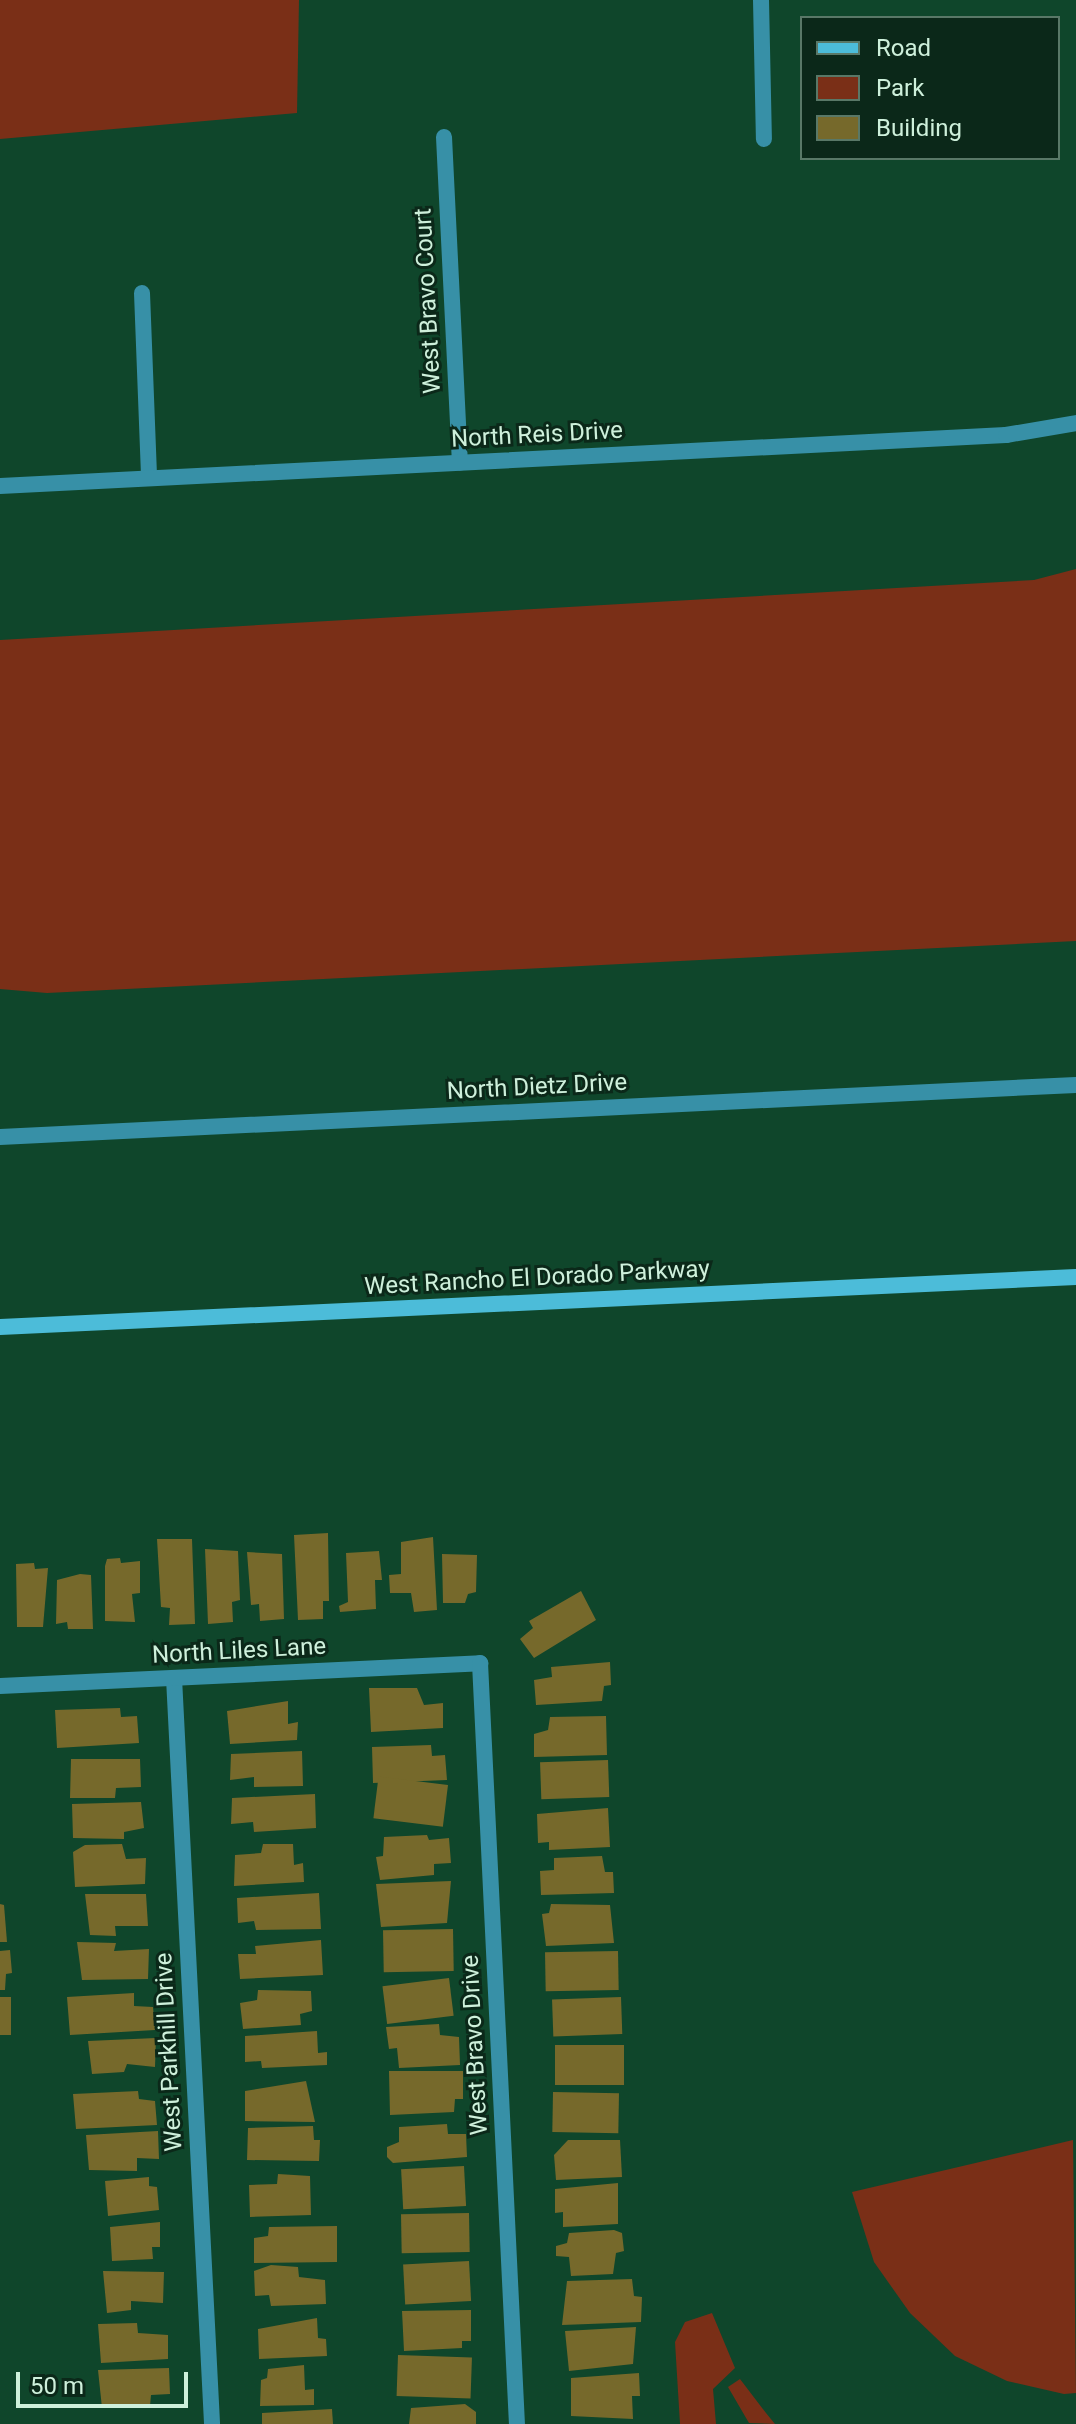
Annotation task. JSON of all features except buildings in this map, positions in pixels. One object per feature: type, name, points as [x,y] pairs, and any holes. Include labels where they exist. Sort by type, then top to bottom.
[{"type":"street","points":[[761,0],[764,139]]},
{"type":"street","name":"West Bravo Court","points":[[444,137],[460,463]]},
{"type":"street","points":[[142,293],[149,478]]},
{"type":"street","name":"North Reis Drive","points":[[0,486],[1006,435],[1076,423]]},
{"type":"street","name":"North Dietz Drive","points":[[0,1137],[1076,1085]]},
{"type":"street","name":"West Rancho El Dorado Parkway","points":[[0,1327],[1076,1277]]},
{"type":"street","name":"North Liles Lane","points":[[0,1686],[480,1663]]},
{"type":"street","name":"West Bravo Drive","points":[[480,1663],[517,2424]]},
{"type":"street","name":"West Parkhill Drive","points":[[174,1678],[212,2424]]},
{"type":"green space","points":[[0,0],[299,0],[297,113],[0,139]]},
{"type":"green space","points":[[1076,569],[1076,941],[47,993],[0,989],[0,640],[1034,580]]},
{"type":"green space","points":[[1073,2140],[1076,2393],[1064,2394],[1007,2381],[955,2356],[910,2313],[874,2262],[852,2192]]},
{"type":"green space","points":[[712,2313],[735,2368],[713,2389],[716,2424],[680,2424],[675,2342],[685,2322]]},
{"type":"green space","points":[[740,2379],[775,2424],[749,2423],[728,2387]]}]
